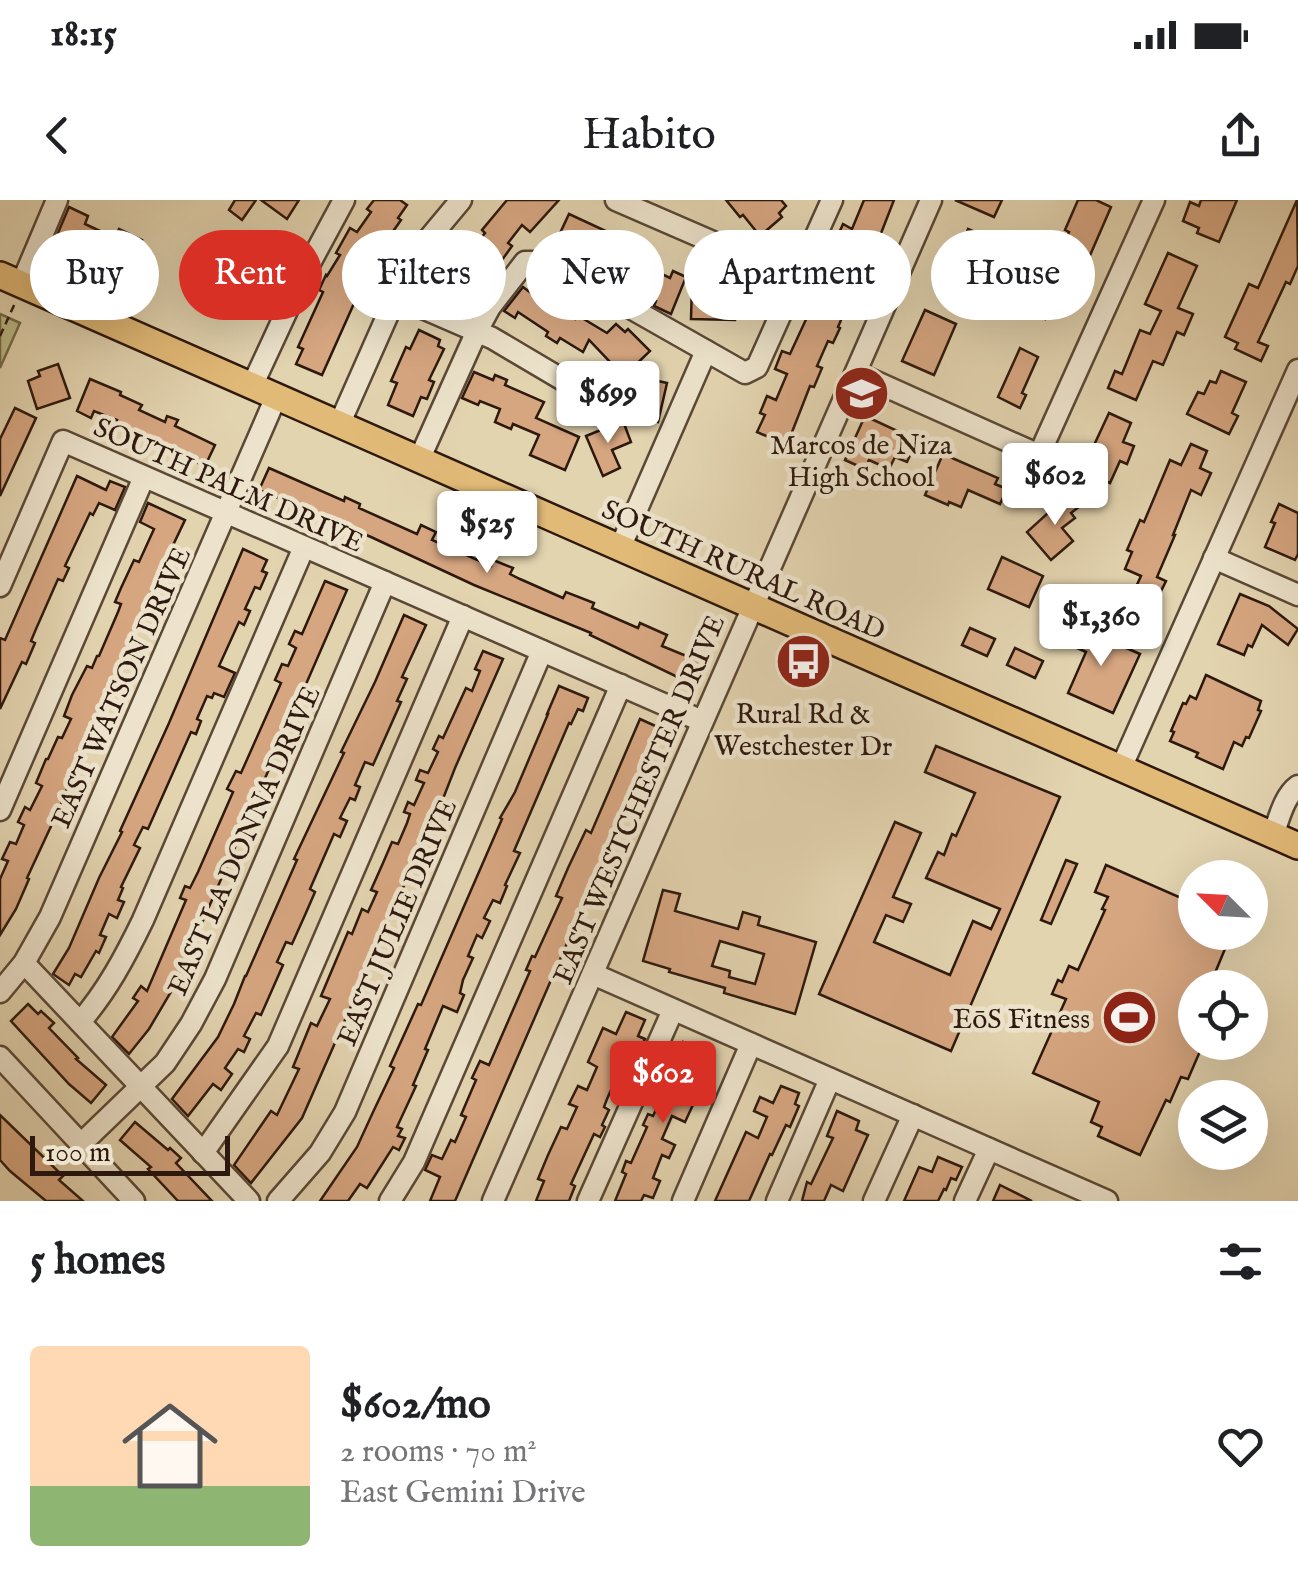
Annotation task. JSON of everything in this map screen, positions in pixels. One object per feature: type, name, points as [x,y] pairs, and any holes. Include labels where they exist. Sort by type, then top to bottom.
[{"type":"main road","name":"SOUTH RURAL ROAD","points":[[11,280],[1298,846]]},
{"type":"street","points":[[11,280],[58,200]]},
{"type":"street","name":"EAST WATSON DRIVE","points":[[0,992],[24,963],[50,917],[226,513],[311,259],[344,200]]},
{"type":"street","points":[[436,230],[460,200]]},
{"type":"street","points":[[616,200],[685,230]]},
{"type":"street","points":[[419,460],[476,331],[525,262],[542,262],[745,373],[757,368],[832,200]]},
{"type":"street","name":"EAST WESTCHESTER DRIVE","points":[[493,1201],[931,200]]},
{"type":"street","points":[[856,373],[1039,455],[1154,200]]},
{"type":"street","points":[[339,425],[385,320]]},
{"type":"street","points":[[451,320],[508,347],[585,393]]},
{"type":"street","points":[[620,548],[706,351]]},
{"type":"street","points":[[1121,768],[1214,558],[1292,402],[1298,370]]},
{"type":"street","name":"SOUTH PALM DRIVE","points":[[0,586],[63,441],[702,721]]},
{"type":"street","points":[[0,810],[144,477]]},
{"type":"street","points":[[80,1022],[118,971],[143,920],[304,547]]},
{"type":"street","points":[[1214,558],[1298,595]]},
{"type":"street","name":"EAST LA DONNA DRIVE","points":[[81,1144],[166,1063],[191,1024],[215,979],[385,582]]},
{"type":"street","points":[[203,1152],[278,1046],[462,616]]},
{"type":"street","name":"EAST JULIE DRIVE","points":[[278,1201],[320,1153],[346,1112],[542,651]]},
{"type":"street","points":[[390,1201],[414,1162],[621,686]]},
{"type":"street","points":[[1273,835],[1287,798],[1298,786]]},
{"type":"street","points":[[24,963],[249,1201]]},
{"type":"street","points":[[593,974],[988,1148],[1066,1193],[1108,1201]]},
{"type":"street","points":[[588,1201],[673,1010]]},
{"type":"street","points":[[683,1201],[751,1044]]},
{"type":"street","points":[[0,1058],[134,1201]]},
{"type":"street","points":[[777,1201],[830,1079]]},
{"type":"street","points":[[874,1201],[913,1115]]},
{"type":"street","points":[[965,1201],[988,1148]]},
{"type":"path","points":[[0,336],[12,310]]},
{"type":"green space","points":[[0,314],[20,323],[0,368]]},
{"type":"building","points":[[235,200],[256,200],[242,220],[229,210]]},
{"type":"building","points":[[261,200],[299,200],[287,219]]},
{"type":"building","points":[[374,200],[400,200],[407,205],[394,230],[358,230],[371,212],[367,209]]},
{"type":"building","points":[[507,200],[559,200],[532,230],[522,225],[508,243],[512,246],[506,254],[506,230],[482,230]]},
{"type":"building","points":[[726,200],[781,200],[786,206],[779,213],[782,217],[767,230],[755,230],[743,215],[740,217]]},
{"type":"building","points":[[864,200],[894,200],[882,230],[840,230],[843,224],[852,229]]},
{"type":"building","points":[[955,200],[1002,200],[994,217]]},
{"type":"building","points":[[1078,200],[1096,200],[1111,207],[1095,244],[1095,230],[1065,230]]},
{"type":"building","points":[[1201,200],[1237,200],[1219,242],[1197,233],[1199,228],[1183,221],[1190,202],[1199,206]]},
{"type":"building","points":[[1297,200],[1298,266],[1290,284],[1286,282],[1258,342],[1268,346],[1261,361],[1235,349],[1238,343],[1225,337],[1249,284],[1258,288]]},
{"type":"building","points":[[69,207],[88,216],[85,224],[98,230],[59,230]]},
{"type":"building","points":[[569,214],[604,230],[562,230]]},
{"type":"building","points":[[342,242],[342,320],[347,320],[322,375],[296,364],[303,349],[298,347],[310,320],[322,320],[322,284],[340,255],[336,253]]},
{"type":"building","points":[[1168,253],[1197,266],[1178,308],[1193,314],[1184,335],[1177,332],[1163,365],[1153,361],[1136,400],[1108,388],[1115,371],[1122,374],[1140,330],[1150,334],[1161,311],[1145,304]]},
{"type":"building","points":[[673,271],[684,276],[684,282],[671,314],[664,311],[664,275],[670,278]]},
{"type":"building","points":[[523,287],[526,289],[526,317],[518,312],[515,318],[506,308]]},
{"type":"building","points":[[925,310],[931,313],[931,320],[956,324],[934,375],[902,361]]},
{"type":"building","points":[[530,320],[585,320],[607,333],[616,324],[625,332],[628,329],[650,351],[626,374],[667,383],[658,422],[621,414],[624,398],[651,405],[589,340],[583,352],[560,338],[557,343],[546,336],[548,332]]},
{"type":"building","points":[[806,320],[841,320],[833,343],[828,341],[817,366],[822,368],[814,387],[810,386],[787,445],[757,432],[765,415],[760,413],[767,396],[776,400],[787,374],[775,369],[782,351],[790,354]]},
{"type":"building","points":[[419,330],[440,340],[438,346],[444,349],[429,380],[434,382],[427,399],[421,397],[413,416],[388,405],[397,383],[391,381],[406,347],[410,349]]},
{"type":"building","points":[[1020,348],[1038,357],[1022,393],[1026,395],[1020,408],[998,397]]},
{"type":"building","points":[[58,364],[70,398],[37,409],[28,381],[40,376],[38,371]]},
{"type":"building","points":[[1221,371],[1246,382],[1232,413],[1238,416],[1229,434],[1187,414],[1198,392],[1204,394],[1210,381],[1216,383]]},
{"type":"building","points":[[474,372],[493,380],[495,375],[507,380],[505,385],[544,402],[536,418],[579,437],[565,470],[530,455],[539,435],[513,424],[511,429],[495,422],[500,409],[462,398]]},
{"type":"building","points":[[90,379],[142,405],[139,410],[165,422],[167,416],[178,420],[175,426],[215,445],[205,466],[115,425],[117,420],[94,411],[91,418],[77,411]]},
{"type":"building","points":[[15,408],[36,418],[0,496],[0,439]]},
{"type":"building","points":[[1109,413],[1131,423],[1123,442],[1134,446],[1127,464],[1120,461],[1110,483],[1087,473],[1093,460],[1088,458]]},
{"type":"building","points":[[865,416],[917,440],[907,462],[895,457],[889,469],[869,460],[865,469],[845,460]]},
{"type":"building","points":[[623,421],[631,442],[612,450],[620,468],[603,476],[586,436]]},
{"type":"building","points":[[1191,444],[1207,451],[1200,468],[1211,473],[1201,495],[1191,490],[1157,577],[1166,581],[1158,597],[1136,587],[1141,576],[1125,569],[1132,552],[1127,550],[1140,520],[1144,522],[1170,460],[1181,465]]},
{"type":"building","points":[[943,454],[998,478],[995,484],[1007,489],[1000,504],[968,490],[961,507],[925,495]]},
{"type":"building","points":[[269,468],[344,501],[345,497],[360,504],[359,508],[417,534],[421,525],[436,532],[432,540],[491,566],[493,560],[513,568],[510,574],[563,598],[566,592],[638,628],[640,623],[667,635],[662,646],[701,662],[692,684],[591,633],[259,490]]},
{"type":"building","points":[[77,476],[106,490],[110,481],[125,487],[115,510],[99,503],[93,515],[90,513],[65,566],[69,568],[63,581],[58,579],[36,629],[26,664],[22,662],[0,709],[0,638],[5,640]]},
{"type":"building","points":[[1069,494],[1080,506],[1071,513],[1075,518],[1062,528],[1073,541],[1051,560],[1027,532]]},
{"type":"building","points":[[148,503],[185,520],[16,909],[0,935],[0,879],[8,861],[2,859],[10,842],[16,844],[24,825],[18,822],[25,807],[30,810],[42,786],[36,783],[46,759],[71,719],[64,716],[72,695],[87,666],[92,668],[99,656],[121,604],[115,602],[121,588],[134,560],[139,562],[154,529],[140,522]]},
{"type":"building","points":[[1279,504],[1298,513],[1295,560],[1265,547]]},
{"type":"building","points":[[243,549],[267,560],[262,571],[267,573],[260,589],[255,587],[245,609],[250,611],[244,625],[239,622],[219,666],[235,673],[224,697],[214,693],[212,698],[207,696],[197,719],[201,721],[196,734],[191,732],[148,829],[143,827],[134,845],[140,848],[121,887],[118,900],[124,902],[117,918],[109,914],[100,935],[106,937],[99,953],[96,951],[81,977],[75,974],[69,985],[53,974],[69,948],[122,832]]},
{"type":"building","points":[[1002,557],[1043,576],[1029,607],[988,589]]},
{"type":"building","points":[[325,581],[347,590],[175,985],[129,1054],[112,1037],[138,1001],[133,998],[141,986],[147,991],[186,900],[180,898],[185,886],[190,888],[233,792],[227,789],[236,771],[241,773],[281,683],[275,680],[282,664],[288,666],[296,648],[289,644],[295,631],[302,634]]},
{"type":"building","points":[[1240,594],[1269,606],[1298,629],[1288,645],[1262,625],[1244,655],[1218,644]]},
{"type":"building","points":[[404,615],[426,625],[402,677],[407,679],[397,701],[401,702],[373,765],[365,762],[355,785],[360,787],[355,800],[350,798],[340,818],[347,821],[340,837],[334,834],[310,889],[315,892],[305,915],[292,944],[286,942],[277,962],[283,965],[261,1015],[256,1013],[244,1036],[250,1039],[244,1052],[238,1049],[225,1068],[232,1074],[221,1090],[213,1084],[188,1116],[172,1099],[218,1037],[234,1004],[297,860],[294,859]]},
{"type":"building","points":[[1072,624],[1140,654],[1113,713],[1068,693],[1086,652],[1064,642]]},
{"type":"building","points":[[970,628],[995,639],[987,656],[962,645]]},
{"type":"building","points":[[1015,648],[1043,661],[1035,678],[1007,665]]},
{"type":"building","points":[[483,651],[503,659],[430,832],[302,1118],[251,1183],[234,1165],[271,1111],[277,1115],[299,1069],[293,1067],[311,1023],[317,1026],[330,999],[321,996],[348,932],[352,934],[362,909],[368,912],[377,892],[371,890],[392,842],[398,844],[407,823],[410,814],[404,812],[408,802],[414,805],[424,783],[416,780],[420,770],[428,773],[438,752],[433,749],[439,736],[443,738],[466,688],[472,691]]},
{"type":"building","points":[[1206,675],[1261,701],[1261,711],[1249,738],[1242,746],[1234,742],[1223,769],[1170,741],[1183,703],[1190,696],[1196,699]]},
{"type":"building","points":[[559,686],[588,698],[583,711],[578,709],[569,723],[514,851],[520,853],[500,903],[493,900],[484,918],[490,921],[482,938],[477,935],[468,956],[473,958],[463,980],[460,993],[464,995],[457,1012],[443,1006],[425,1049],[428,1050],[413,1085],[416,1086],[397,1127],[402,1129],[398,1136],[405,1138],[399,1150],[393,1147],[367,1188],[360,1184],[348,1201],[320,1201],[357,1147],[394,1068],[390,1066],[418,1004],[421,1005]]},
{"type":"building","points":[[640,719],[662,729],[605,859],[616,864],[610,877],[598,872],[455,1201],[430,1201],[440,1177],[425,1170],[432,1155],[442,1159],[451,1140],[455,1142],[476,1080],[472,1078],[480,1061],[489,1065],[530,971],[526,970],[532,956],[535,957],[562,898],[556,896],[568,868],[586,830],[591,833]]},
{"type":"building","points":[[936,746],[1060,797],[951,1051],[819,994],[895,822],[921,833],[893,897],[911,904],[903,922],[886,915],[874,942],[950,975],[973,921],[991,929],[1000,909],[926,878],[938,852],[944,855],[952,834],[956,836],[975,793],[925,772]]},
{"type":"building","points":[[1066,860],[1077,864],[1051,924],[1041,920]]},
{"type":"building","points":[[1106,865],[1178,897],[1178,950],[1225,950],[1216,970],[1178,970],[1178,1060],[1196,1060],[1188,1079],[1181,1077],[1170,1102],[1166,1100],[1140,1155],[1098,1136],[1102,1127],[1091,1122],[1099,1102],[1033,1073],[1066,999],[1052,994],[1058,980],[1062,982],[1069,966],[1078,970],[1105,910],[1102,909],[1108,897],[1095,892]]},
{"type":"building","points":[[663,890],[680,894],[675,911],[738,929],[743,912],[760,917],[758,925],[816,942],[795,1014],[724,993],[725,988],[643,961]],"holes":[[[720,941],[764,954],[755,984],[729,977],[730,971],[712,966]]]},
{"type":"building","points":[[28,1004],[54,1023],[49,1028],[106,1085],[91,1103],[11,1021]]},
{"type":"building","points":[[626,1012],[645,1020],[638,1036],[645,1039],[636,1059],[631,1057],[621,1079],[617,1077],[604,1107],[609,1110],[602,1125],[605,1127],[600,1137],[594,1134],[571,1184],[575,1186],[569,1201],[536,1201],[544,1181],[538,1179],[548,1155],[561,1127],[567,1129],[577,1107],[569,1104],[578,1086],[587,1090],[597,1067],[588,1062],[603,1028],[616,1034]]},
{"type":"building","points":[[683,1042],[702,1051],[694,1068],[706,1074],[698,1094],[685,1122],[672,1116],[662,1139],[675,1145],[669,1158],[662,1155],[653,1178],[660,1181],[653,1198],[644,1195],[641,1201],[615,1201],[626,1174],[622,1172],[626,1161],[631,1163],[647,1127],[643,1125],[648,1114],[653,1116]]},
{"type":"building","points":[[781,1086],[799,1093],[795,1104],[799,1106],[790,1127],[786,1125],[770,1154],[749,1201],[715,1201],[746,1132],[758,1138],[767,1117],[754,1111],[760,1097],[773,1103]]},
{"type":"building","points":[[837,1111],[859,1121],[856,1130],[868,1135],[843,1191],[831,1185],[824,1201],[802,1201],[807,1182],[811,1184],[833,1138],[827,1136]]},
{"type":"building","points":[[0,1115],[83,1201],[46,1201],[10,1171],[0,1160]]},
{"type":"building","points":[[135,1122],[181,1158],[176,1163],[212,1201],[178,1201],[148,1169],[151,1167],[120,1140]]},
{"type":"building","points":[[938,1157],[962,1167],[956,1180],[951,1178],[938,1201],[904,1201],[919,1167],[932,1172]]},
{"type":"building","points":[[1000,1185],[1032,1201],[993,1201]]},
{"type":"place","name":"Marcos de Niza High School","points":[[861,393]]},
{"type":"place","name":"Rural Rd & Westchester Dr","points":[[803,662]]},
{"type":"place","name":"EōS Fitness","points":[[1129,1018]]}]
